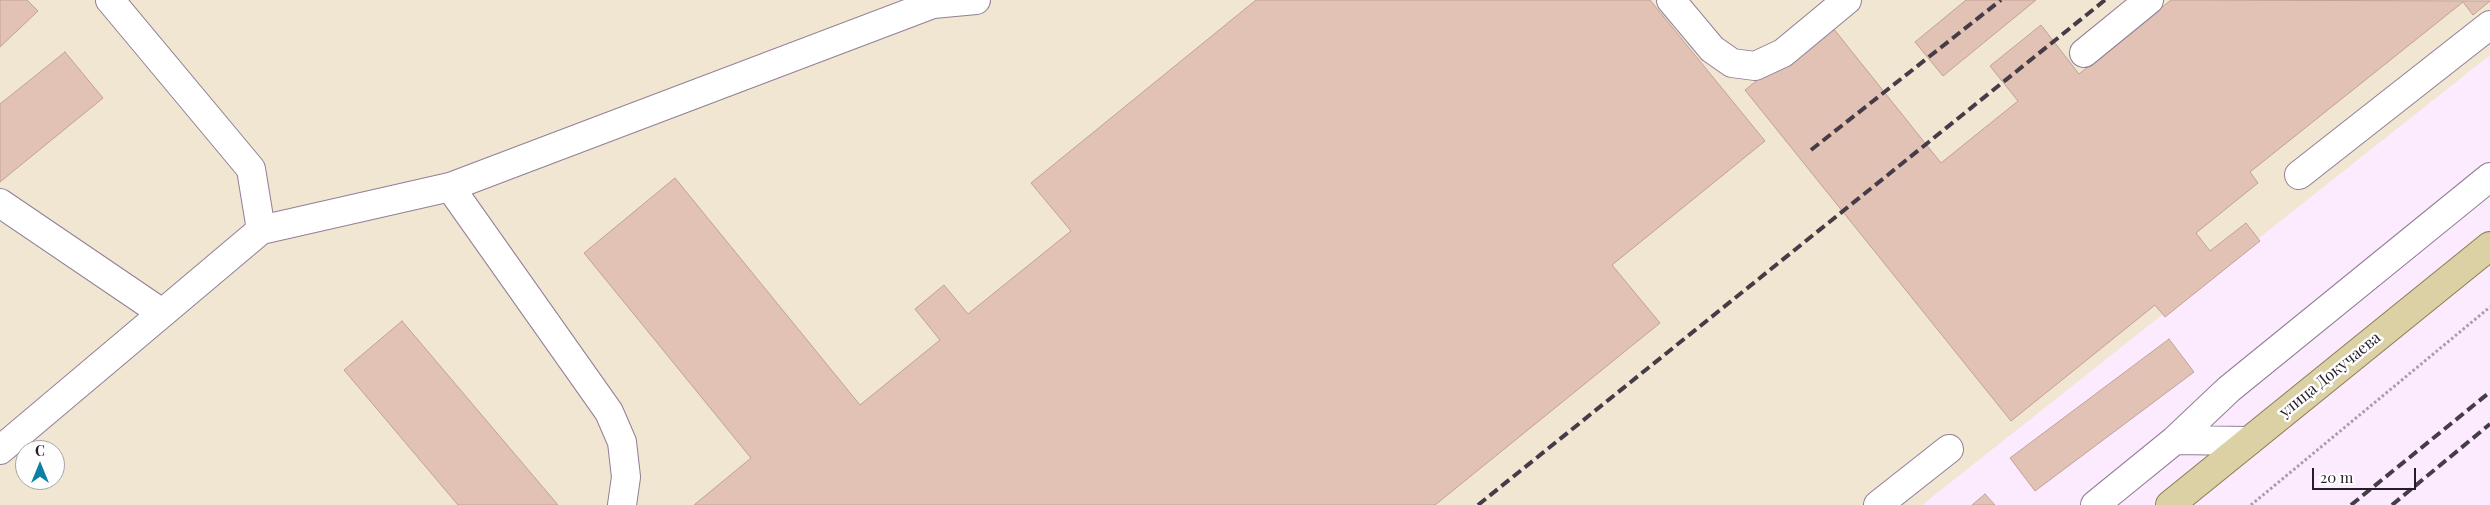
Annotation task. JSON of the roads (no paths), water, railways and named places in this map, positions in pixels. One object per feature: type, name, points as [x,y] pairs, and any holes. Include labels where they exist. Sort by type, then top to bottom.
[{"type":"main road","name":"улица Докучаева","points":[[2170,505],[2490,246]]},
{"type":"lane","points":[[110,0],[251,170],[261,230]]},
{"type":"lane","points":[[0,450],[261,230],[450,187],[933,4],[976,0]]},
{"type":"lane","points":[[1671,0],[1712,49],[1732,63],[1755,66],[1783,53],[1847,0]]},
{"type":"lane","points":[[2084,53],[2149,0]]},
{"type":"lane","points":[[2299,175],[2490,25]]},
{"type":"lane","points":[[2095,505],[2175,440],[2229,389],[2490,177]]},
{"type":"lane","points":[[450,187],[609,412],[622,442],[626,477],[622,505]]},
{"type":"lane","points":[[0,203],[162,313]]},
{"type":"lane","points":[[2175,440],[2249,441]]},
{"type":"lane","points":[[1878,505],[1949,449]]},
{"type":"railway","points":[[1811,150],[2001,0]]},
{"type":"railway","points":[[1478,505],[2105,0]]},
{"type":"railway","points":[[2351,505],[2490,392]]},
{"type":"railway","points":[[2392,505],[2490,424]]}]
